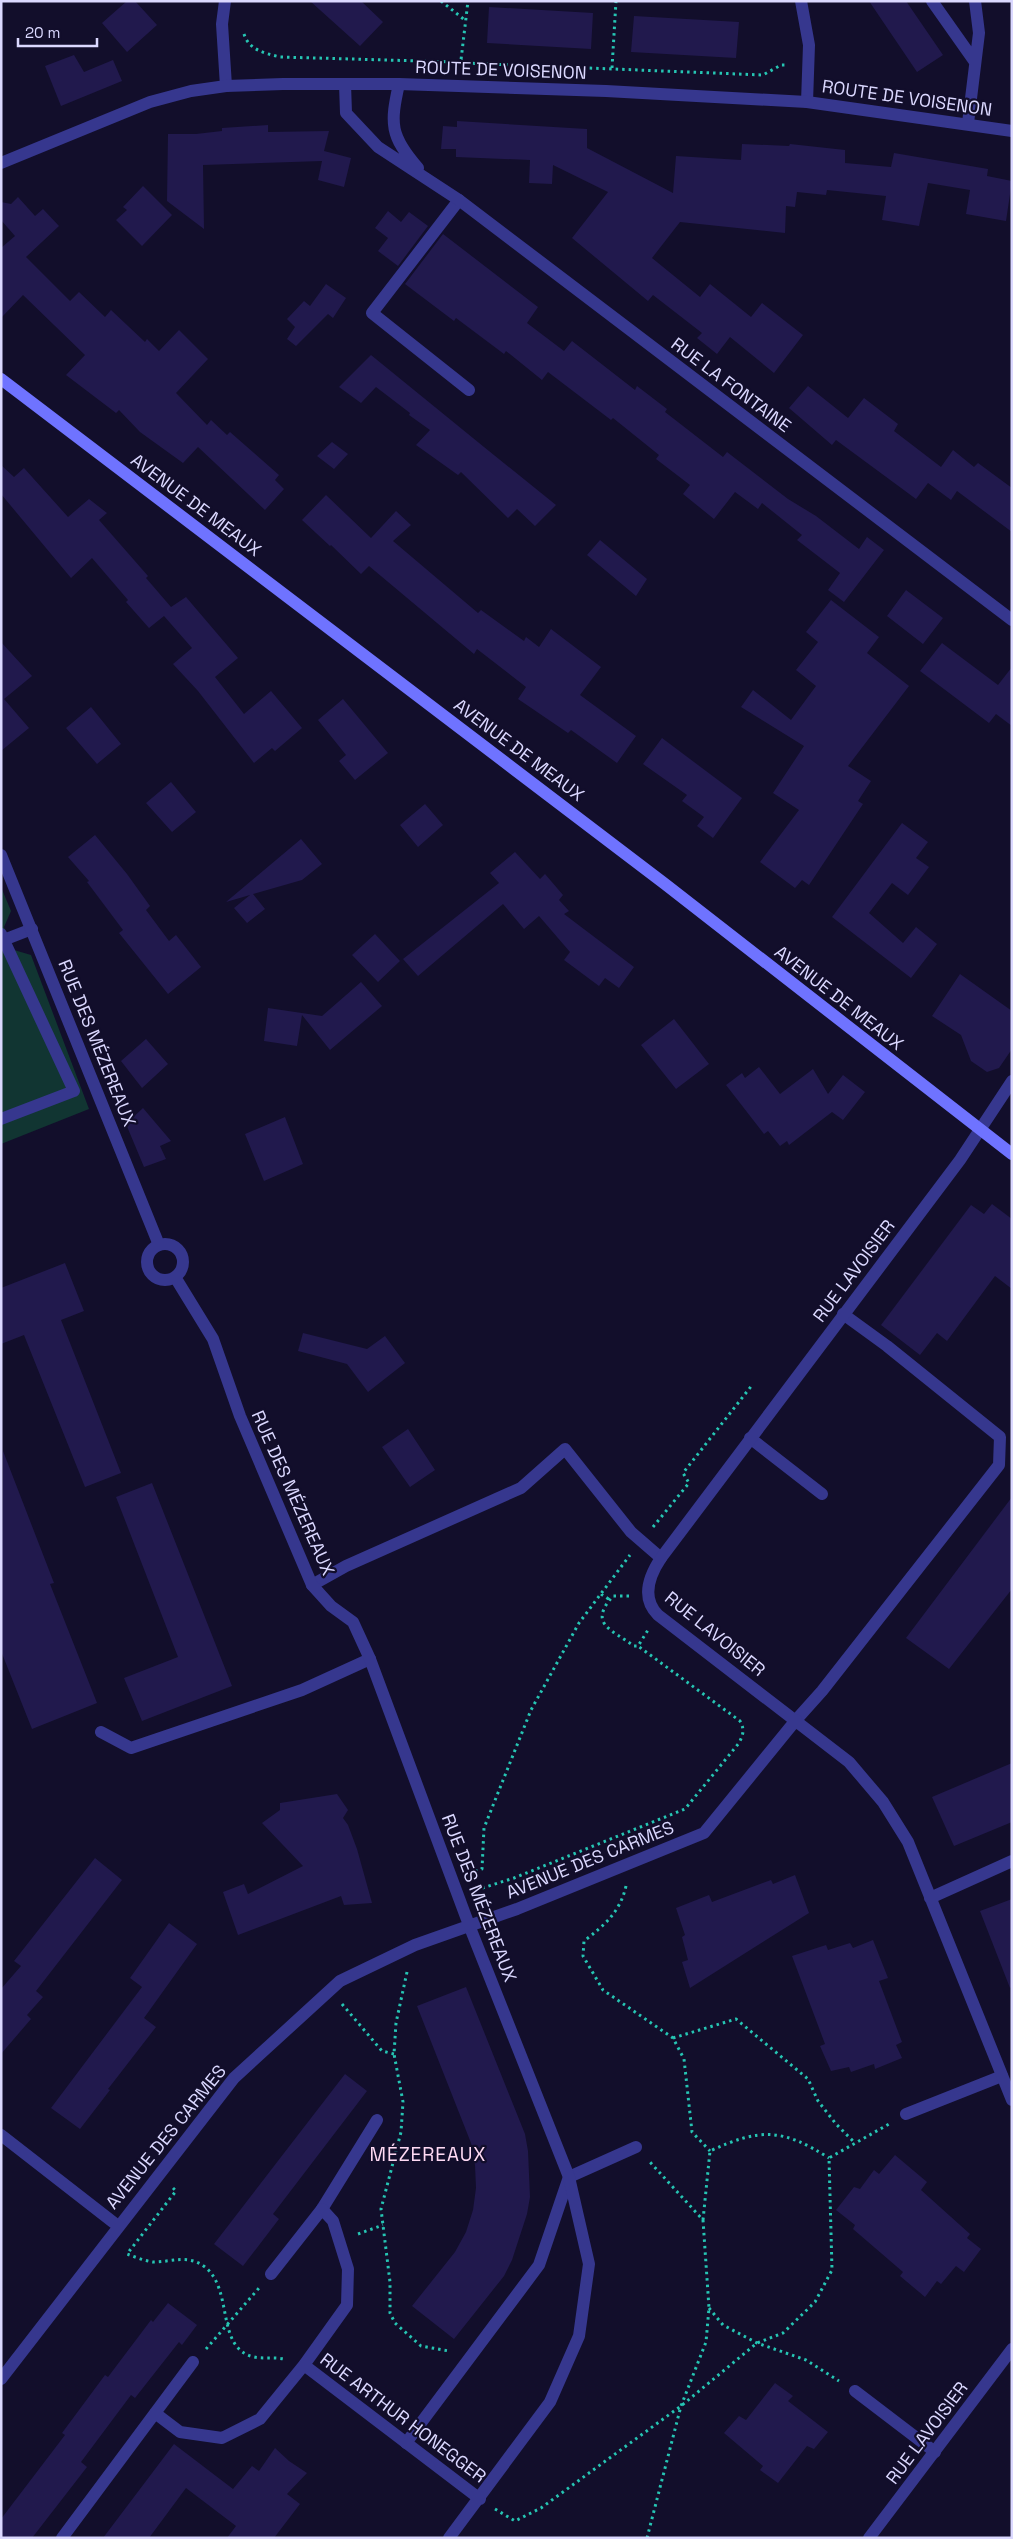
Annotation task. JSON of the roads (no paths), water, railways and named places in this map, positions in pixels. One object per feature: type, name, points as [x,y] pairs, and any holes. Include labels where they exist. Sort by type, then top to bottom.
[{"type":"main road","name":"AVENUE DE MEAUX","points":[[1,379],[657,878],[1012,1154]]},
{"type":"street","points":[[225,1],[222,24],[226,86]]},
{"type":"street","points":[[801,1],[805,14],[810,67],[807,102]]},
{"type":"street","points":[[932,1],[976,62]]},
{"type":"street","points":[[968,123],[979,33],[975,1]]},
{"type":"street","name":"RUE LA FONTAINE","points":[[344,84],[346,113],[378,147],[459,200],[1012,620]]},
{"type":"street","name":"ROUTE DE VOISENON","points":[[1,163],[150,102],[191,91],[226,86],[399,84],[606,91],[807,102],[968,123],[1012,131]]},
{"type":"street","name":"RUE LA FONTAINE","points":[[399,84],[393,114],[393,130],[402,149],[428,179]]},
{"type":"street","points":[[459,200],[372,313],[469,390]]},
{"type":"street","name":"RUE DES MÉZEREAUX","points":[[1,855],[159,1245]]},
{"type":"street","points":[[1,1119],[74,1090],[2,938],[32,929]]},
{"type":"street","name":"RUE LAVOISIER","points":[[1012,1081],[960,1160],[661,1558],[652,1572],[648,1596],[650,1607],[658,1615],[849,1762],[883,1802],[908,1842],[1012,2100]]},
{"type":"street","points":[[159,1245],[174,1246],[182,1254],[183,1266],[175,1278],[158,1279],[149,1270],[147,1265],[149,1254],[159,1245]]},
{"type":"street","name":"RUE DES MÉZEREAUX","points":[[175,1278],[213,1339],[240,1416],[312,1585],[330,1606],[353,1622],[370,1659],[469,1925],[569,2176],[589,2264],[579,2336],[550,2402],[480,2499],[449,2538]]},
{"type":"street","name":"AVENUE DES CARMES","points":[[1,2379],[156,2175],[234,2078],[340,1981],[415,1944],[517,1909],[704,1833],[822,1691],[999,1465],[1000,1437],[887,1346],[843,1314]]},
{"type":"street","points":[[750,1438],[822,1494]]},
{"type":"street","points":[[312,1585],[346,1566],[521,1488],[566,1449],[631,1532],[661,1558]]},
{"type":"street","points":[[101,1732],[131,1748],[302,1690],[370,1659]]},
{"type":"street","points":[[930,1898],[1012,1861]]},
{"type":"street","points":[[906,2114],[1002,2076]]},
{"type":"street","points":[[271,2274],[322,2209],[377,2120]]},
{"type":"street","points":[[1,2135],[118,2226]]},
{"type":"street","points":[[406,2443],[539,2264],[569,2176],[636,2147]]},
{"type":"street","name":"RUE ARTHUR HONEGGER","points":[[155,2413],[180,2432],[222,2438],[260,2419],[304,2365],[346,2305],[348,2269],[333,2221],[322,2209]]},
{"type":"street","name":"RUE LAVOISIER","points":[[869,2538],[1012,2349]]},
{"type":"street","points":[[62,2538],[193,2362]]},
{"type":"street","name":"RUE ARTHUR HONEGGER","points":[[304,2365],[480,2499]]},
{"type":"street","points":[[855,2391],[935,2452]]},
{"type":"district","name":"MÉZEREAUX","points":[[428,2154]]}]
